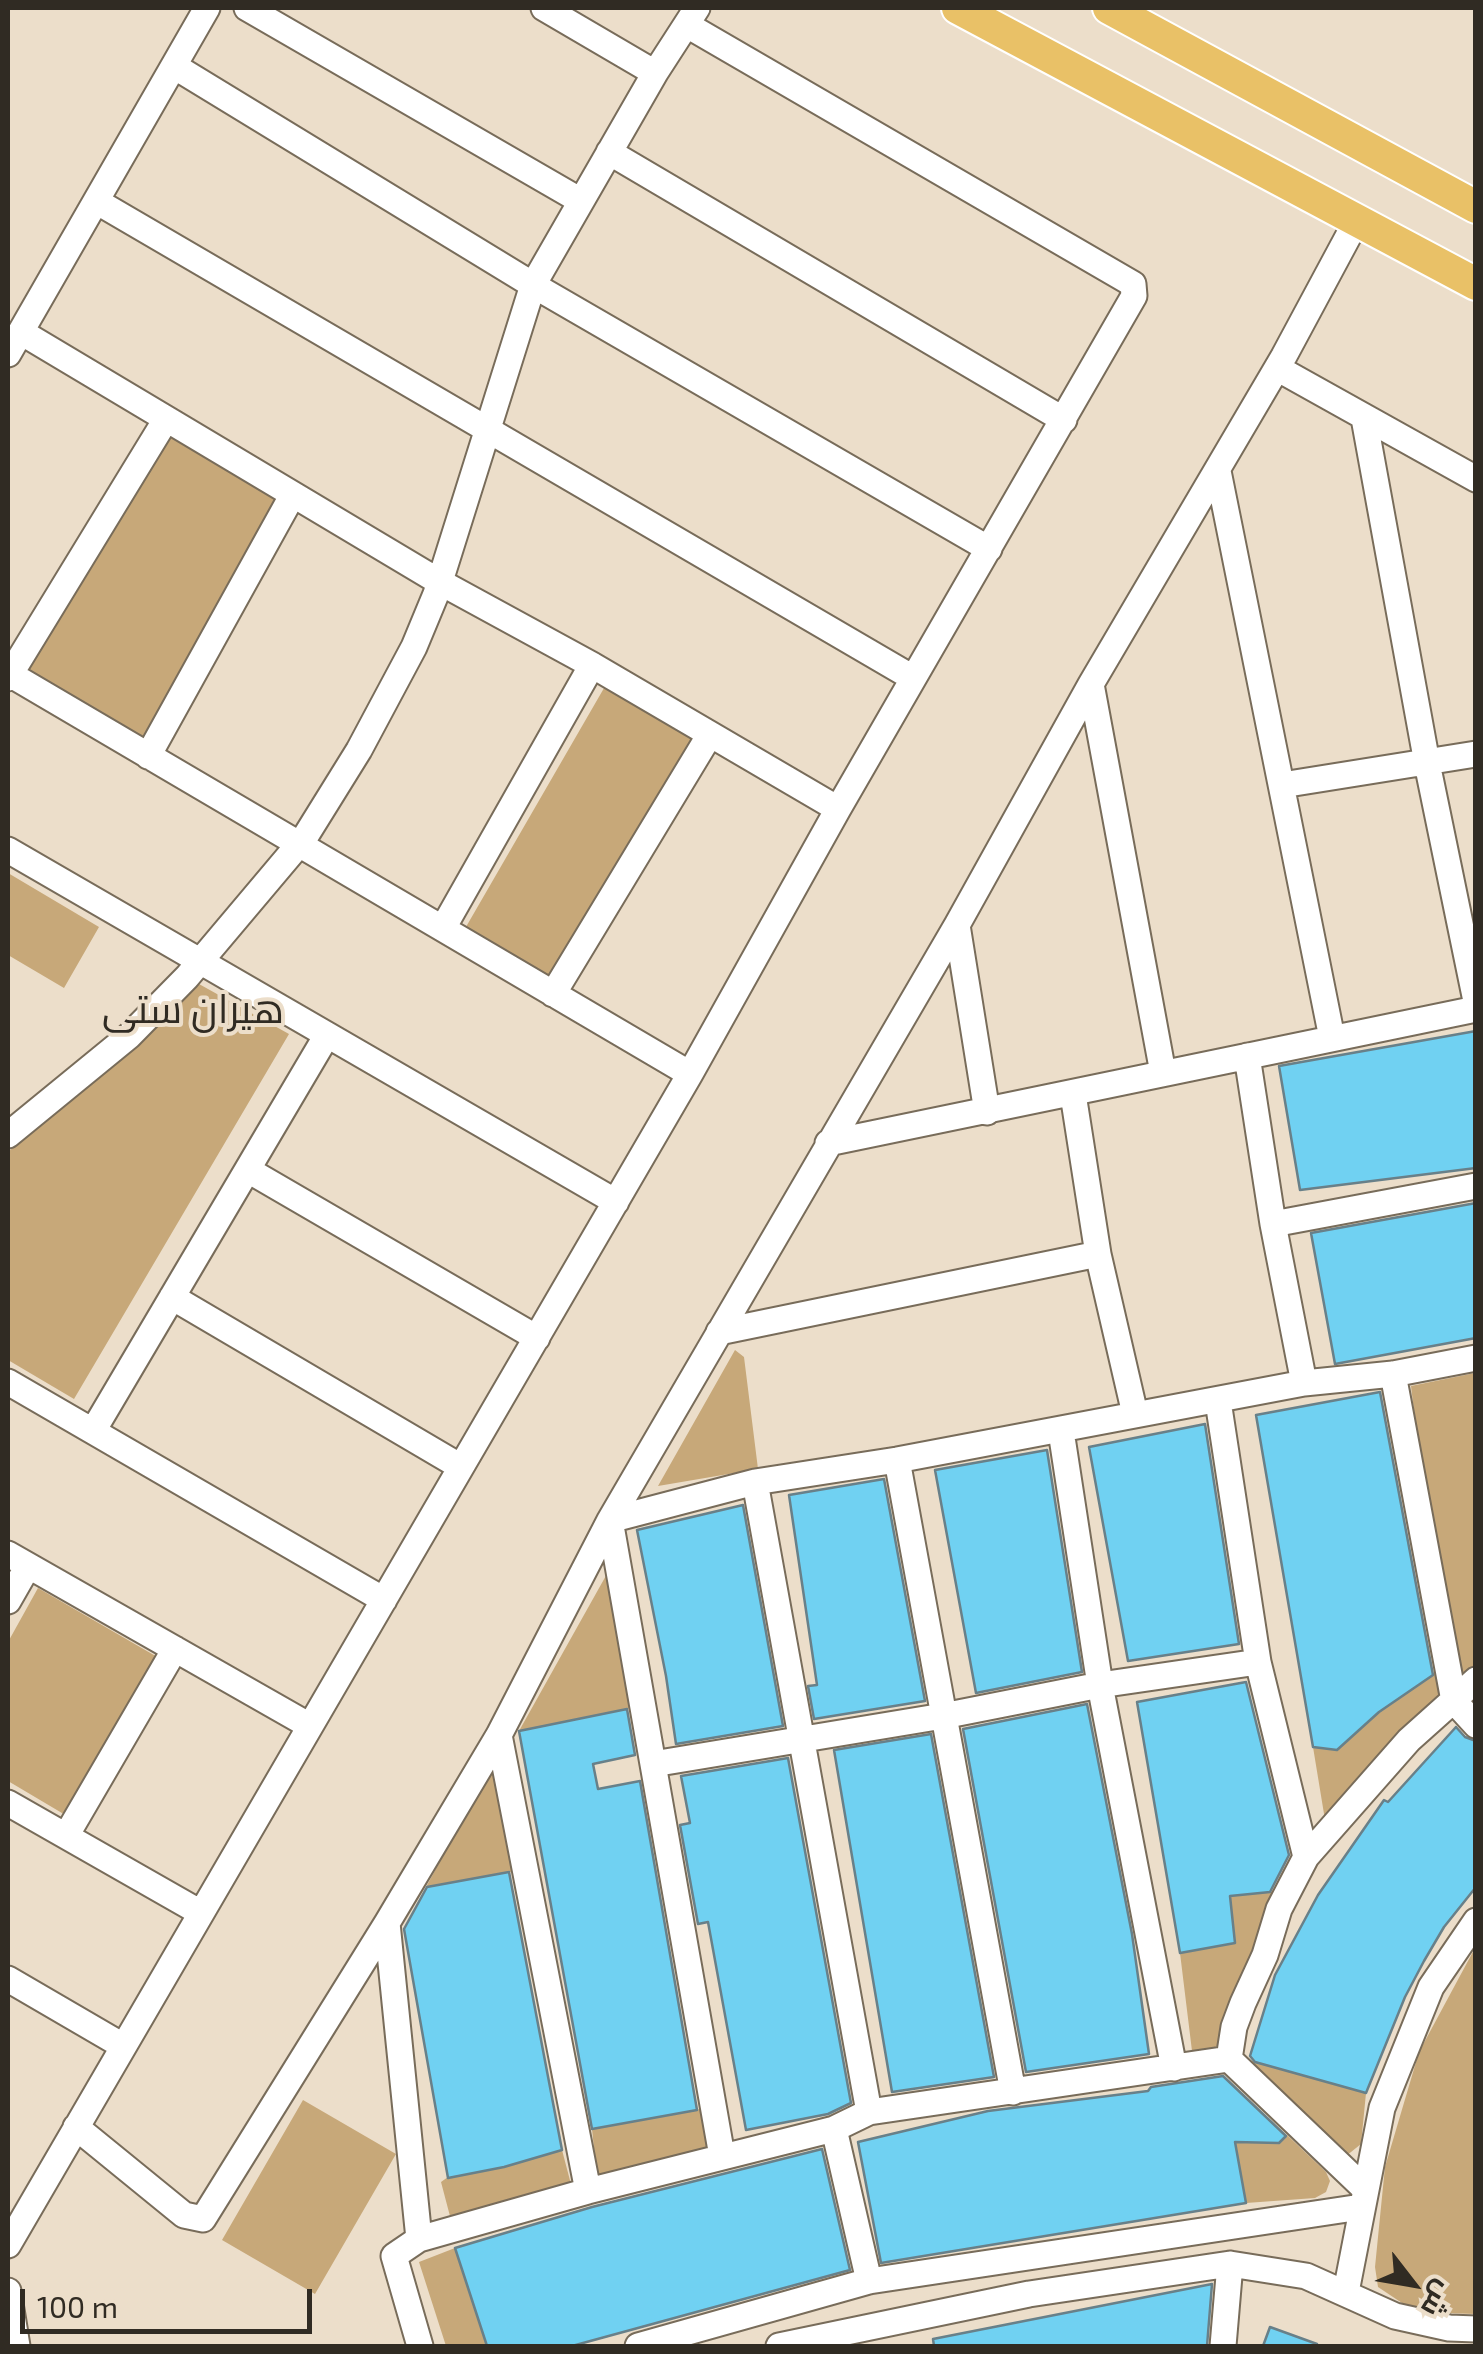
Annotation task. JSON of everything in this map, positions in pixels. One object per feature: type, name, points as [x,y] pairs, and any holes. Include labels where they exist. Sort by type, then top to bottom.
[{"type":"main road","points":[[958,8],[1476,284]]},
{"type":"main road","points":[[1109,8],[1476,207]]},
{"type":"street","points":[[208,8],[14,343],[165,421],[838,808]]},
{"type":"street","points":[[247,8],[581,201]]},
{"type":"street","points":[[544,8],[655,73]]},
{"type":"street","points":[[8,1135],[129,1036],[200,962],[305,837],[387,700],[436,594],[533,285],[692,16],[1133,284],[1134,296],[838,808],[690,1074],[8,2246]]},
{"type":"street","points":[[174,66],[533,285],[990,549]]},
{"type":"street","points":[[609,152],[1064,420]]},
{"type":"street","points":[[96,201],[913,678]]},
{"type":"street","points":[[76,2127],[184,2215],[203,2219],[499,1735],[610,1520],[957,925],[1277,368],[1357,220]]},
{"type":"street","points":[[1277,368],[1476,479]]},
{"type":"street","points":[[1364,418],[1427,764],[1476,1001]]},
{"type":"street","points":[[165,421],[8,675],[690,1074]]},
{"type":"street","points":[[1218,470],[1332,1038]]},
{"type":"street","points":[[148,756],[292,496]]},
{"type":"street","points":[[442,928],[592,665]]},
{"type":"street","points":[[1092,684],[1163,1073]]},
{"type":"street","points":[[553,994],[708,736]]},
{"type":"street","points":[[1282,785],[1476,754]]},
{"type":"street","points":[[8,850],[616,1202]]},
{"type":"street","points":[[957,925],[987,1112]]},
{"type":"street","points":[[828,1143],[1476,1009]]},
{"type":"street","points":[[93,1432],[327,1035]]},
{"type":"street","points":[[1246,1056],[1304,1383]]},
{"type":"street","points":[[1073,1094],[1098,1254],[1134,1414]]},
{"type":"street","points":[[248,1170],[537,1338]]},
{"type":"street","points":[[1273,1224],[1476,1186]]},
{"type":"street","points":[[719,1332],[1098,1254]]},
{"type":"street","points":[[172,1297],[462,1466]]},
{"type":"street","points":[[610,1520],[755,1482],[1061,1431],[1304,1383],[1393,1374],[1476,1358]]},
{"type":"street","points":[[1393,1374],[1454,1701],[1476,1725]]},
{"type":"street","points":[[8,1382],[384,1600]]},
{"type":"street","points":[[1218,1401],[1258,1662],[1306,1857]]},
{"type":"street","points":[[1061,1431],[1100,1685],[1174,2068]]},
{"type":"street","points":[[897,1460],[1014,2092]]},
{"type":"street","points":[[755,1482],[869,2112]]},
{"type":"street","points":[[610,1520],[722,2156]]},
{"type":"street","points":[[8,1600],[18,1560],[310,1726]]},
{"type":"street","points":[[66,1836],[175,1649]]},
{"type":"street","points":[[653,1764],[944,1716],[1100,1685],[1258,1662]]},
{"type":"street","points":[[1230,2059],[1234,2027],[1243,2003],[1265,1955],[1279,1909],[1306,1857],[1408,1740],[1476,1680]]},
{"type":"street","points":[[499,1735],[588,2191]]},
{"type":"street","points":[[8,1803],[201,1913]]},
{"type":"street","points":[[1346,2292],[1382,2108],[1431,1987],[1476,1921]]},
{"type":"street","points":[[386,1924],[420,2240]]},
{"type":"street","points":[[8,1979],[123,2046]]},
{"type":"street","points":[[420,2346],[394,2256],[420,2240],[588,2191],[834,2129],[869,2112],[1230,2059]]},
{"type":"street","points":[[1230,2059],[1363,2198]]},
{"type":"street","points":[[834,2129],[869,2281]]},
{"type":"street","points":[[638,2346],[869,2281],[1363,2198]]},
{"type":"street","points":[[1223,2346],[1230,2264]]},
{"type":"street","points":[[778,2346],[1029,2294],[1230,2264],[1295,2273],[1395,2316],[1450,2328],[1476,2329]]},
{"type":"street","points":[[8,2291],[17,2346]]},
{"type":"shaded area","points":[[165,421],[292,496],[138,757],[11,682]]},
{"type":"shaded area","points":[[611,676],[709,736],[553,994],[459,939]]},
{"type":"shaded area","points":[[8,873],[99,927],[64,988],[8,955]]},
{"type":"shaded area","points":[[199,984],[289,1034],[74,1399],[8,1360],[8,1152]]},
{"type":"shaded area","points":[[735,1350],[744,1357],[758,1469],[658,1486]]},
{"type":"shaded area","points":[[1475,1373],[1476,1685],[1465,1688],[1440,1629],[1411,1386]]},
{"type":"shaded area","points":[[617,1556],[637,1707],[519,1731]]},
{"type":"shaded area","points":[[38,1588],[159,1658],[67,1816],[8,1781],[8,1642]]},
{"type":"shaded area","points":[[1441,1669],[1464,1702],[1326,1826],[1313,1747],[1337,1750],[1379,1712]]},
{"type":"shaded area","points":[[496,1765],[516,1871],[426,1887],[492,1766]]},
{"type":"shaded area","points":[[1285,1890],[1221,2043],[1210,2051],[1192,2051],[1180,1953],[1235,1943],[1230,1896]]},
{"type":"shaded area","points":[[1475,1948],[1475,2314],[1446,2313],[1408,2307],[1378,2287],[1375,2267],[1385,2167],[1419,2052]]},
{"type":"shaded area","points":[[1249,2060],[1366,2093],[1361,2144],[1346,2156],[1250,2066]]},
{"type":"shaded area","points":[[303,2100],[396,2154],[315,2294],[222,2240]]},
{"type":"shaded area","points":[[711,2107],[719,2146],[597,2177],[592,2129]]},
{"type":"shaded area","points":[[1287,2135],[1326,2172],[1330,2181],[1326,2192],[1315,2198],[1246,2203],[1235,2142],[1278,2143]]},
{"type":"shaded area","points":[[562,2150],[572,2188],[451,2220],[441,2182],[448,2177]]},
{"type":"shaded area","points":[[455,2248],[487,2346],[446,2346],[419,2262]]},
{"type":"building","points":[[1476,1031],[1476,1168],[1300,1190],[1279,1066]]},
{"type":"building","points":[[1476,1203],[1476,1338],[1335,1364],[1311,1233]]},
{"type":"building","points":[[1380,1392],[1433,1675],[1379,1712],[1337,1750],[1313,1747],[1256,1415]]},
{"type":"building","points":[[1205,1424],[1239,1644],[1128,1661],[1089,1447]]},
{"type":"building","points":[[1047,1450],[1082,1672],[976,1693],[935,1470]]},
{"type":"building","points":[[884,1479],[925,1701],[814,1719],[808,1686],[817,1685],[789,1495]]},
{"type":"building","points":[[743,1505],[783,1726],[676,1744],[637,1530]]},
{"type":"building","points":[[1246,1682],[1289,1855],[1270,1892],[1230,1896],[1235,1943],[1180,1953],[1137,1702]]},
{"type":"building","points":[[1087,1704],[1132,1934],[1149,2054],[1026,2072],[963,1729]]},
{"type":"building","points":[[627,1709],[635,1755],[593,1764],[598,1789],[640,1781],[697,2110],[592,2129],[519,1731]]},
{"type":"building","points":[[1456,1727],[1465,1737],[1476,1741],[1476,1887],[1444,1927],[1424,1961],[1366,2093],[1255,2062],[1250,2056],[1275,1975],[1318,1895],[1384,1800],[1388,1802]]},
{"type":"building","points":[[931,1734],[994,2077],[892,2092],[834,1750]]},
{"type":"building","points":[[788,1758],[851,2103],[828,2114],[746,2130],[708,1922],[698,1924],[680,1825],[690,1823],[681,1776]]},
{"type":"building","points":[[509,1872],[562,2150],[448,2178],[404,1929],[427,1887]]},
{"type":"building","points":[[1223,2076],[1286,2136],[1279,2143],[1235,2142],[1246,2203],[881,2263],[858,2142],[988,2111],[1148,2091],[1151,2087]]},
{"type":"building","points":[[822,2149],[850,2270],[572,2346],[487,2346],[455,2248],[592,2207]]},
{"type":"building","points":[[1212,2284],[1207,2346],[934,2346],[933,2339]]},
{"type":"building","points":[[1270,2327],[1317,2344],[1317,2346],[1263,2346]]},
{"type":"district","name":"هیران ستی","points":[[193,1010]]}]
